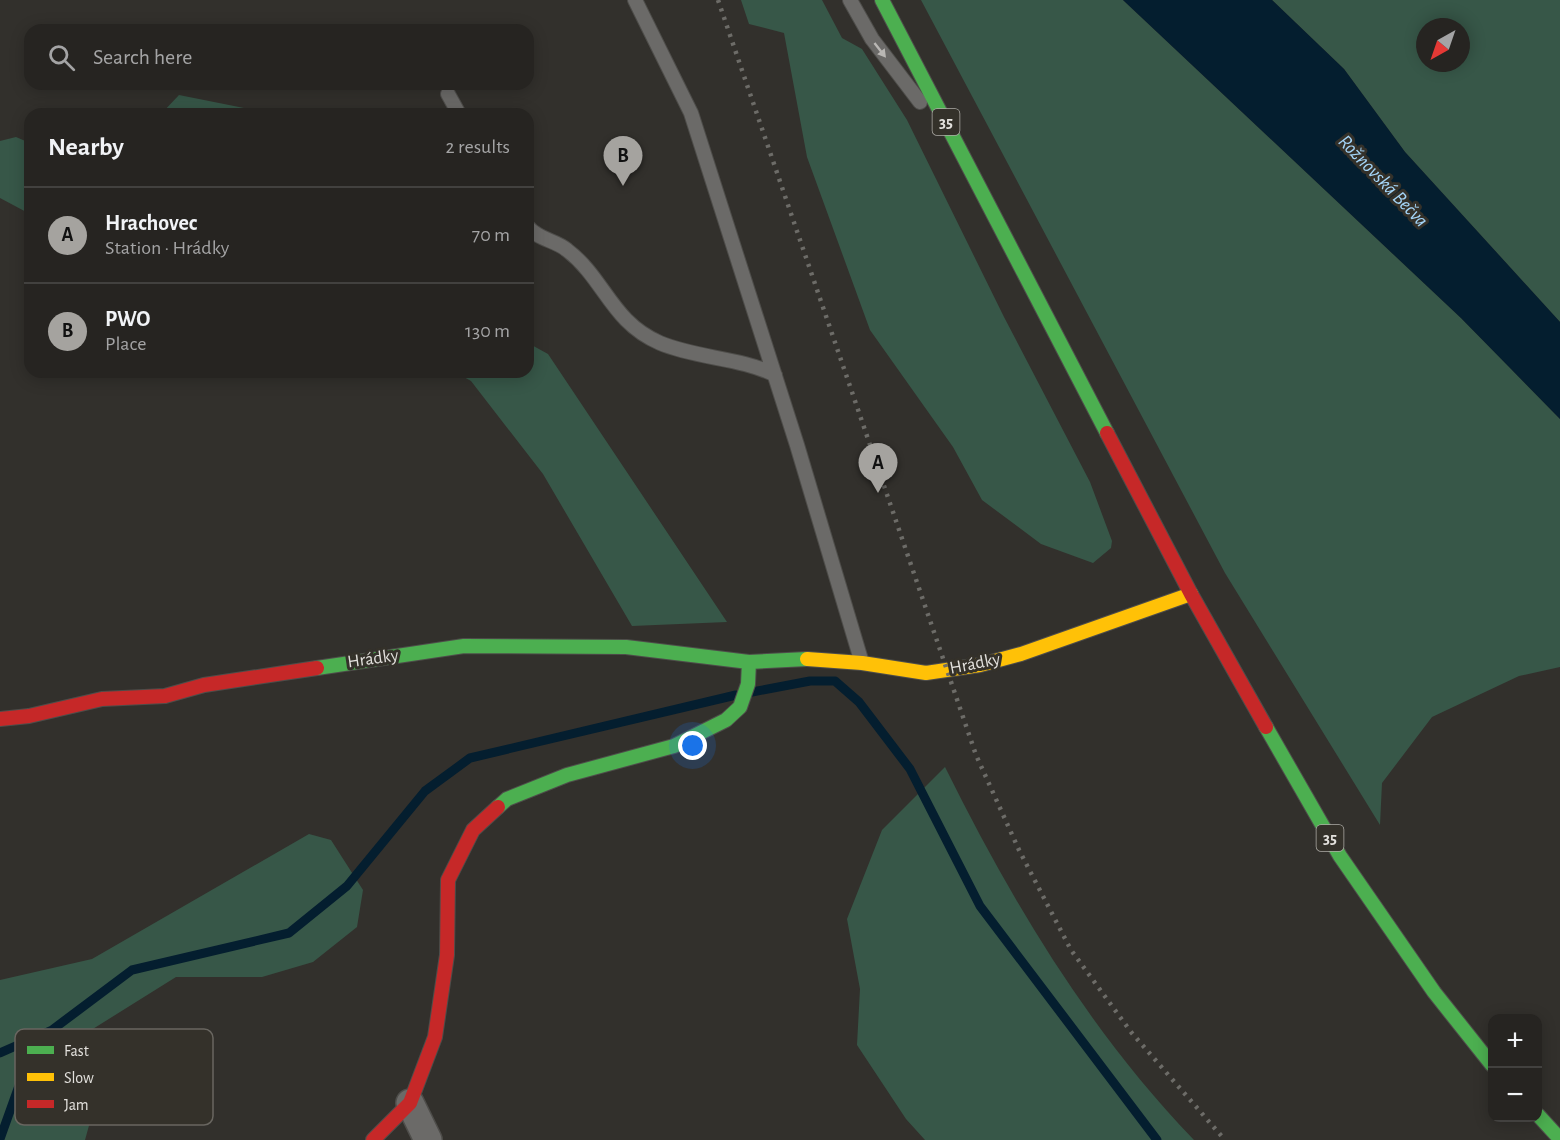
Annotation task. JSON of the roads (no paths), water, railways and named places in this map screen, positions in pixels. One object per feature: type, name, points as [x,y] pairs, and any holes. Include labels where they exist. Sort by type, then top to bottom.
[{"type":"street","name":"35","points":[[882,0],[1191,594],[1340,856],[1434,992],[1488,1060]]},
{"type":"street","name":"Hrádky","points":[[0,719],[30,716],[102,699],[165,696],[204,685],[464,646],[626,647],[749,662],[795,658],[862,663],[926,673],[980,665],[1021,654],[1191,594]]},
{"type":"street","points":[[373,1140],[410,1102],[435,1037],[443,999],[447,955],[448,880],[473,830],[507,799],[567,775],[674,746],[726,720],[740,708],[748,684],[749,662]]},
{"type":"street","points":[[410,1102],[428,1140]]},
{"type":"street","points":[[1542,1119],[1560,1139]]},
{"type":"lane","points":[[635,0],[691,113],[775,375],[862,663]]},
{"type":"lane","points":[[849,0],[872,39],[980,186]]},
{"type":"lane","points":[[448,94],[456,108]]},
{"type":"lane","points":[[534,235],[565,248],[588,269],[604,295],[628,324],[659,342],[688,352],[755,364],[775,375]]},
{"type":"water","name":"Rožnovská Bečva","points":[[1123,0],[1272,0],[1344,69],[1405,152],[1560,322],[1560,419],[1461,318]]},
{"type":"waterway","points":[[752,692],[810,681],[835,681],[859,702],[910,769],[980,906],[1157,1140]]},
{"type":"waterway","points":[[53,1029],[132,970],[289,933],[347,886],[425,791],[470,758],[736,695]]},
{"type":"waterway","points":[[0,1053],[15,1046]]},
{"type":"waterway","points":[[0,1139],[15,1097]]},
{"type":"railway","points":[[718,0],[976,755],[1019,850],[1071,950],[1131,1032],[1225,1140]]},
{"type":"place","name":"PWO","points":[[623,186]]},
{"type":"place","name":"Hrachovec","points":[[878,493]]}]
